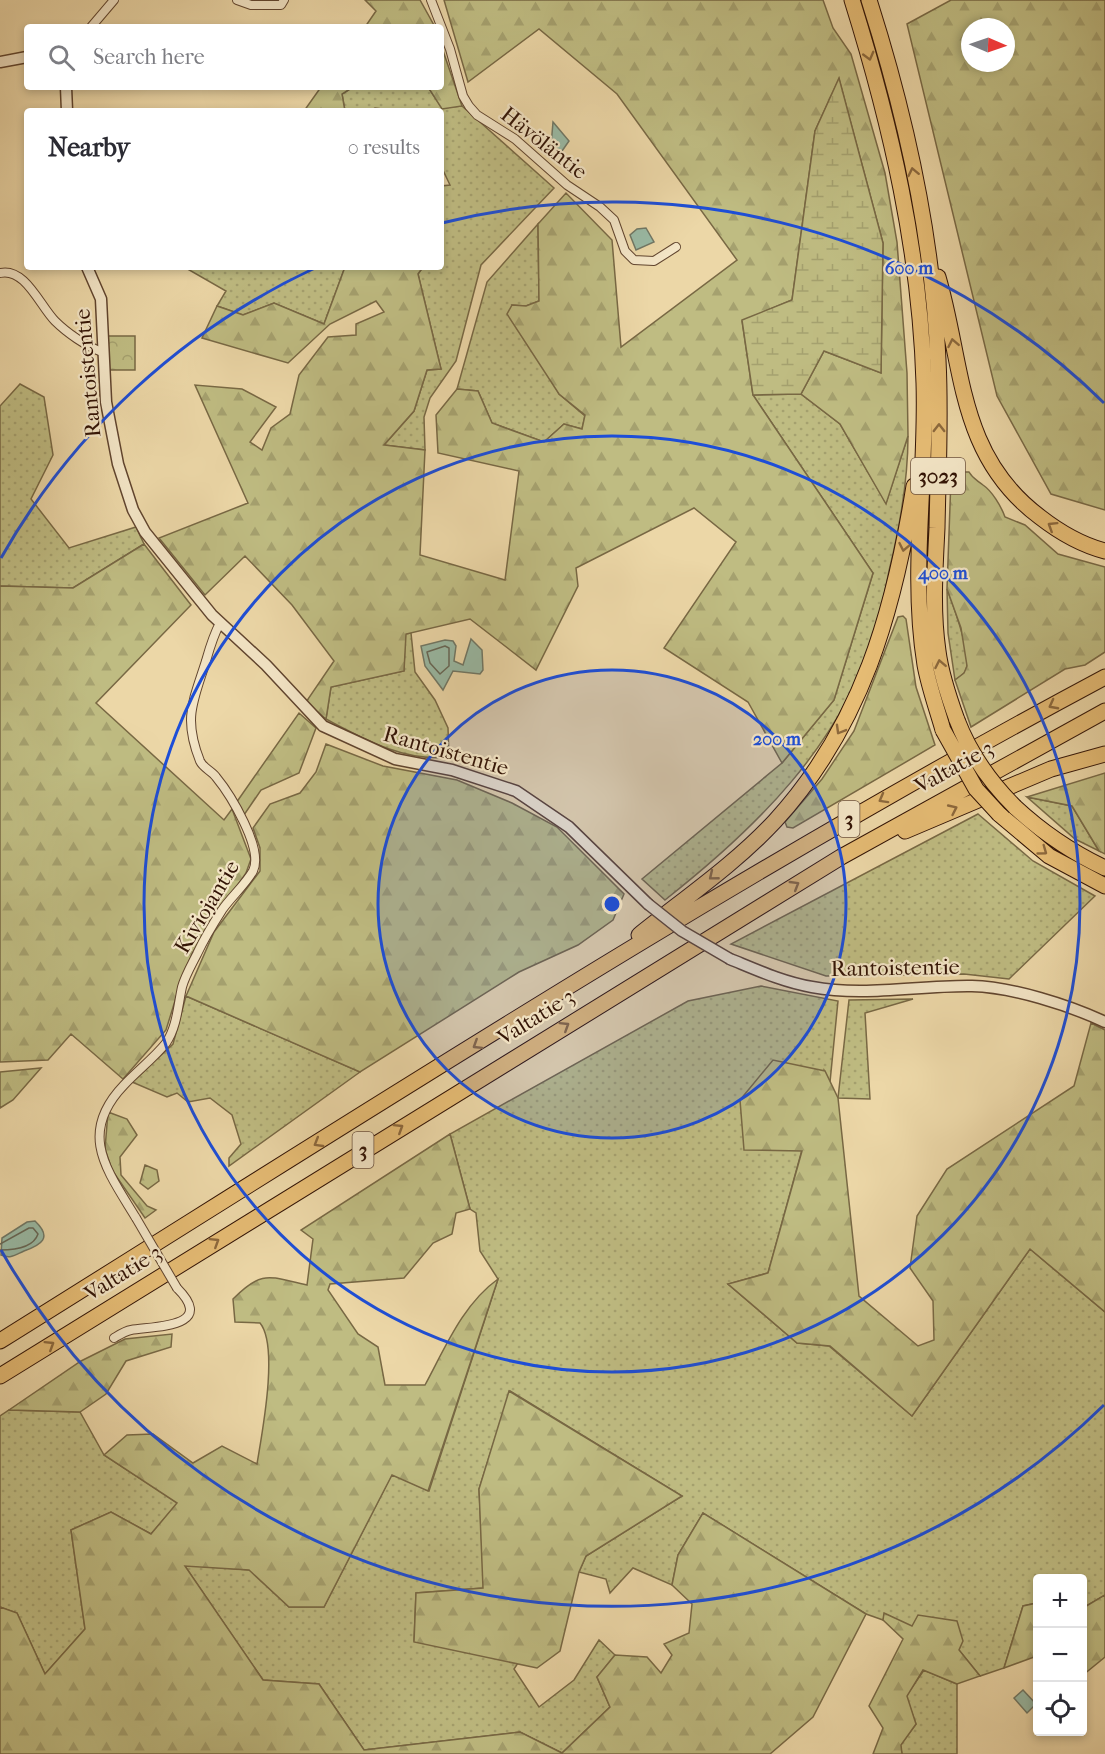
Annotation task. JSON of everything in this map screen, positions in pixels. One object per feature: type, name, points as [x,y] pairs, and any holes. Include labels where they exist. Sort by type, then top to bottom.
[{"type":"highway","name":"3023","points":[[852,0],[889,133],[909,232],[921,325],[924,427],[920,598],[925,666],[944,730],[976,789],[999,814],[1049,856],[1105,886]]},
{"type":"highway","name":"3023","points":[[869,0],[904,131],[925,229],[938,361],[936,632],[943,676],[957,720],[973,755],[990,780],[1033,824],[1074,854],[1105,868]]},
{"type":"highway","points":[[925,229],[942,291],[967,411],[987,458],[1003,482],[1030,510],[1056,529],[1105,551]]},
{"type":"highway","points":[[598,969],[740,854],[774,822],[801,790],[842,727],[872,662],[887,617],[905,541],[924,427]]},
{"type":"highway","name":"Valtatie 3","points":[[0,1341],[598,969],[874,804],[1105,677]]},
{"type":"highway","name":"Valtatie 3","points":[[0,1376],[841,857],[1105,711]]},
{"type":"highway","points":[[841,857],[1029,778],[1105,754]]},
{"type":"street","points":[[94,24],[114,0]]},
{"type":"street","points":[[237,0],[269,7],[281,5],[284,0]]},
{"type":"street","name":"Hävöläntie","points":[[431,0],[440,24]]},
{"type":"street","name":"Hävöläntie","points":[[444,34],[463,96],[477,115],[515,139],[567,185],[600,207],[614,220],[625,251],[633,260],[654,261],[676,247]]},
{"type":"street","points":[[0,62],[24,58]]},
{"type":"street","points":[[66,90],[67,108]]},
{"type":"street","name":"Rantoistentie","points":[[88,270],[101,299],[106,402],[114,445],[133,510],[163,555],[220,623],[266,665],[323,726],[395,759],[452,770],[516,791],[569,827],[648,904],[682,931],[730,959],[781,980],[813,987],[877,992],[939,987],[999,989],[1105,1022]]},
{"type":"street","points":[[0,273],[11,273],[22,279],[54,320],[91,348],[102,352]]},
{"type":"street","name":"Kiviojantie","points":[[114,1338],[128,1330],[176,1325],[183,1321],[189,1305],[105,1165],[99,1149],[105,1109],[122,1087],[166,1042],[176,1018],[183,984],[198,952],[222,911],[253,870],[255,861],[253,846],[243,822],[215,776],[200,763],[191,731],[189,714],[193,698],[212,637],[220,623]]},
{"type":"green space","points":[[365,0],[420,0],[433,24],[367,24],[376,11]]},
{"type":"green space","points":[[444,0],[823,0],[833,28],[851,54],[885,173],[897,242],[907,373],[908,436],[886,504],[840,424],[801,394],[824,351],[881,373],[883,243],[839,79],[815,131],[792,300],[742,321],[753,395],[873,573],[834,700],[782,763],[748,702],[664,648],[736,542],[694,508],[576,568],[578,586],[536,670],[470,619],[406,634],[404,671],[331,687],[326,719],[306,702],[334,661],[292,605],[245,556],[205,595],[159,538],[248,503],[195,385],[242,389],[276,407],[250,442],[262,450],[271,428],[290,414],[299,375],[328,337],[356,335],[356,324],[384,312],[376,301],[330,324],[288,363],[202,338],[217,306],[243,315],[274,303],[324,324],[344,270],[421,270],[418,274],[441,369],[427,370],[414,411],[384,445],[425,450],[420,555],[505,580],[519,471],[438,453],[436,415],[457,389],[478,391],[492,423],[544,442],[564,424],[582,429],[585,415],[559,394],[507,314],[512,305],[526,306],[539,301],[538,224],[566,193],[612,240],[621,347],[737,260],[617,94],[539,29],[468,82]]},
{"type":"green space","points":[[951,0],[1105,0],[1105,510],[1051,494],[997,396],[907,24]]},
{"type":"green space","points":[[444,54],[462,106],[441,108],[430,90],[444,90]]},
{"type":"green space","points":[[839,78],[883,243],[881,373],[824,351],[801,394],[753,395],[742,320],[792,300],[815,131]]},
{"type":"green space","points":[[319,90],[348,90],[342,94],[344,108],[306,108]]},
{"type":"green space","points":[[348,90],[430,90],[442,108],[344,108],[342,94]]},
{"type":"green space","points":[[462,106],[554,188],[481,265],[456,361],[430,398],[424,417],[425,450],[384,445],[414,411],[427,370],[441,369],[418,274],[421,270],[444,270],[444,186],[450,185],[444,172],[444,108],[442,108]]},
{"type":"green space","points":[[538,224],[539,301],[526,306],[512,305],[559,394],[585,416],[582,429],[564,424],[544,442],[492,423],[478,391],[457,389],[487,282]]},
{"type":"green space","points":[[189,270],[344,270],[324,324],[274,303],[243,315],[217,306],[226,291]]},
{"type":"green space","points":[[107,336],[135,336],[135,370],[108,370]]},
{"type":"green space","points":[[20,384],[44,397],[53,455],[31,499],[69,548],[136,527],[144,544],[73,588],[0,586],[0,406]]},
{"type":"green space","points":[[801,394],[840,424],[886,503],[908,436],[903,504],[875,632],[860,673],[840,712],[817,748],[791,782],[731,844],[665,900],[642,879],[782,763],[834,700],[873,573],[753,395]]},
{"type":"green space","points":[[961,472],[969,472],[990,491],[1005,517],[1025,525],[1058,554],[1105,567],[1105,652],[1085,665],[1065,669],[971,727],[955,680],[964,673],[967,666],[961,628],[947,589],[951,478]]},
{"type":"green space","points":[[144,544],[191,605],[96,703],[224,820],[232,809],[251,859],[246,873],[194,950],[183,975],[166,1030],[123,1079],[71,1034],[48,1060],[0,1062],[0,586],[73,588]]},
{"type":"green space","points":[[947,589],[961,630],[967,663],[963,675],[955,680],[948,633]]},
{"type":"green space","points":[[903,616],[906,619],[916,687],[935,745],[793,828],[787,827],[785,822],[822,779],[854,731],[898,617]]},
{"type":"green space","points":[[411,633],[415,672],[435,700],[448,728],[449,757],[432,758],[400,752],[370,741],[326,719],[331,687],[404,671],[405,634]]},
{"type":"green space","points":[[299,713],[316,728],[299,773],[261,790],[244,815],[236,803]]},
{"type":"green space","points":[[326,744],[383,766],[457,780],[512,803],[557,827],[624,894],[613,920],[578,945],[519,972],[360,1072],[186,996],[214,932],[260,871],[260,848],[253,828],[270,804],[300,793],[316,772]]},
{"type":"green space","points":[[1105,773],[1105,854],[1099,851],[1072,806],[1027,797]]},
{"type":"green space","points":[[1027,797],[1072,806],[1099,851],[1075,839]]},
{"type":"green space","points":[[978,814],[1033,861],[1095,896],[1009,979],[964,974],[826,976],[731,944]]},
{"type":"green space","points":[[761,986],[838,1001],[830,1082],[824,1070],[768,1273],[728,1284],[797,1343],[829,1346],[912,1416],[1030,1249],[1105,1312],[1105,1595],[1087,1606],[1087,1574],[1033,1574],[1033,1604],[1023,1606],[1004,1668],[980,1676],[959,1650],[885,1614],[883,1620],[866,1614],[703,1513],[678,1555],[672,1585],[633,1568],[610,1593],[606,1579],[579,1572],[586,1556],[682,1496],[510,1391],[479,1489],[484,1588],[416,1593],[414,1641],[518,1663],[514,1669],[539,1707],[574,1680],[599,1640],[615,1655],[597,1677],[610,1707],[562,1753],[520,1732],[364,1750],[319,1684],[263,1680],[184,1565],[250,1570],[289,1607],[324,1607],[392,1474],[429,1491],[498,1279],[480,1251],[476,1213],[470,1209],[450,1134],[688,1001]]},
{"type":"green space","points":[[186,996],[360,1072],[229,1166],[229,1158],[241,1144],[232,1115],[210,1098],[188,1102],[177,1093],[167,1097],[132,1082],[173,1044]]},
{"type":"green space","points":[[913,999],[865,1013],[870,1099],[838,1098],[849,1000]]},
{"type":"green space","points":[[1091,1023],[1105,1030],[1105,1312],[1030,1249],[912,1416],[830,1346],[797,1343],[728,1284],[768,1273],[802,1151],[744,1150],[740,1100],[773,1060],[825,1071],[838,1098],[859,1296],[918,1346],[934,1340],[933,1301],[910,1268],[917,1216],[947,1169],[1074,1086]]},
{"type":"green space","points":[[41,1068],[13,1100],[0,1108],[0,1072]]},
{"type":"green space","points":[[108,1112],[127,1119],[137,1135],[120,1157],[121,1175],[147,1206],[156,1210],[145,1218],[112,1170],[105,1149]]},
{"type":"green space","points":[[450,1134],[470,1209],[456,1213],[452,1234],[433,1243],[404,1278],[330,1284],[328,1290],[358,1334],[378,1347],[385,1385],[425,1385],[465,1314],[486,1289],[498,1279],[428,1491],[392,1475],[324,1607],[289,1607],[249,1570],[185,1566],[263,1680],[319,1684],[364,1750],[520,1732],[562,1753],[610,1707],[597,1677],[615,1655],[647,1657],[661,1673],[672,1655],[664,1644],[689,1633],[692,1604],[672,1585],[678,1555],[703,1513],[866,1614],[813,1717],[770,1754],[0,1754],[0,1607],[17,1613],[45,1674],[85,1629],[71,1530],[111,1512],[151,1534],[177,1503],[104,1455],[127,1435],[153,1434],[193,1463],[222,1446],[257,1464],[268,1390],[266,1334],[260,1323],[235,1322],[233,1299],[243,1289],[260,1279],[275,1278],[307,1285],[313,1239],[301,1230]]},
{"type":"green space","points":[[145,1165],[157,1170],[159,1181],[148,1189],[140,1183]]},
{"type":"green space","points":[[172,1334],[171,1347],[126,1361],[106,1394],[80,1412],[9,1410],[81,1361],[125,1339]]},
{"type":"green space","points":[[509,1391],[682,1496],[586,1556],[579,1572],[560,1651],[537,1668],[414,1642],[416,1593],[483,1588],[479,1489]]},
{"type":"green space","points":[[9,1410],[80,1412],[104,1455],[178,1503],[151,1534],[111,1512],[71,1530],[85,1629],[45,1674],[17,1613],[0,1607],[0,1416]]},
{"type":"green space","points":[[1105,1595],[1105,1657],[1087,1672],[1087,1628],[1087,1606]]},
{"type":"green space","points":[[1033,1604],[1033,1657],[1004,1668],[1023,1606]]},
{"type":"green space","points":[[884,1613],[912,1626],[918,1615],[957,1621],[963,1641],[959,1650],[980,1676],[957,1684],[923,1670],[907,1696],[916,1724],[901,1745],[902,1754],[873,1754],[883,1728],[869,1706],[903,1639],[883,1620]]},
{"type":"green space","points":[[924,1670],[957,1684],[957,1754],[902,1754],[900,1745],[916,1724],[906,1696]]},
{"type":"water","points":[[553,122],[569,141],[562,151],[551,146]]},
{"type":"water","points":[[646,228],[654,242],[636,250],[630,235],[637,229]]},
{"type":"water","points":[[471,639],[482,650],[483,670],[480,674],[453,671],[443,690],[425,666],[421,646],[445,640],[453,641],[456,646],[454,661],[463,665]]},
{"type":"water","points":[[35,1221],[44,1236],[40,1243],[13,1256],[1,1255],[2,1238],[27,1222]]},
{"type":"water","points":[[1023,1690],[1033,1701],[1033,1707],[1027,1713],[1014,1698]]}]
